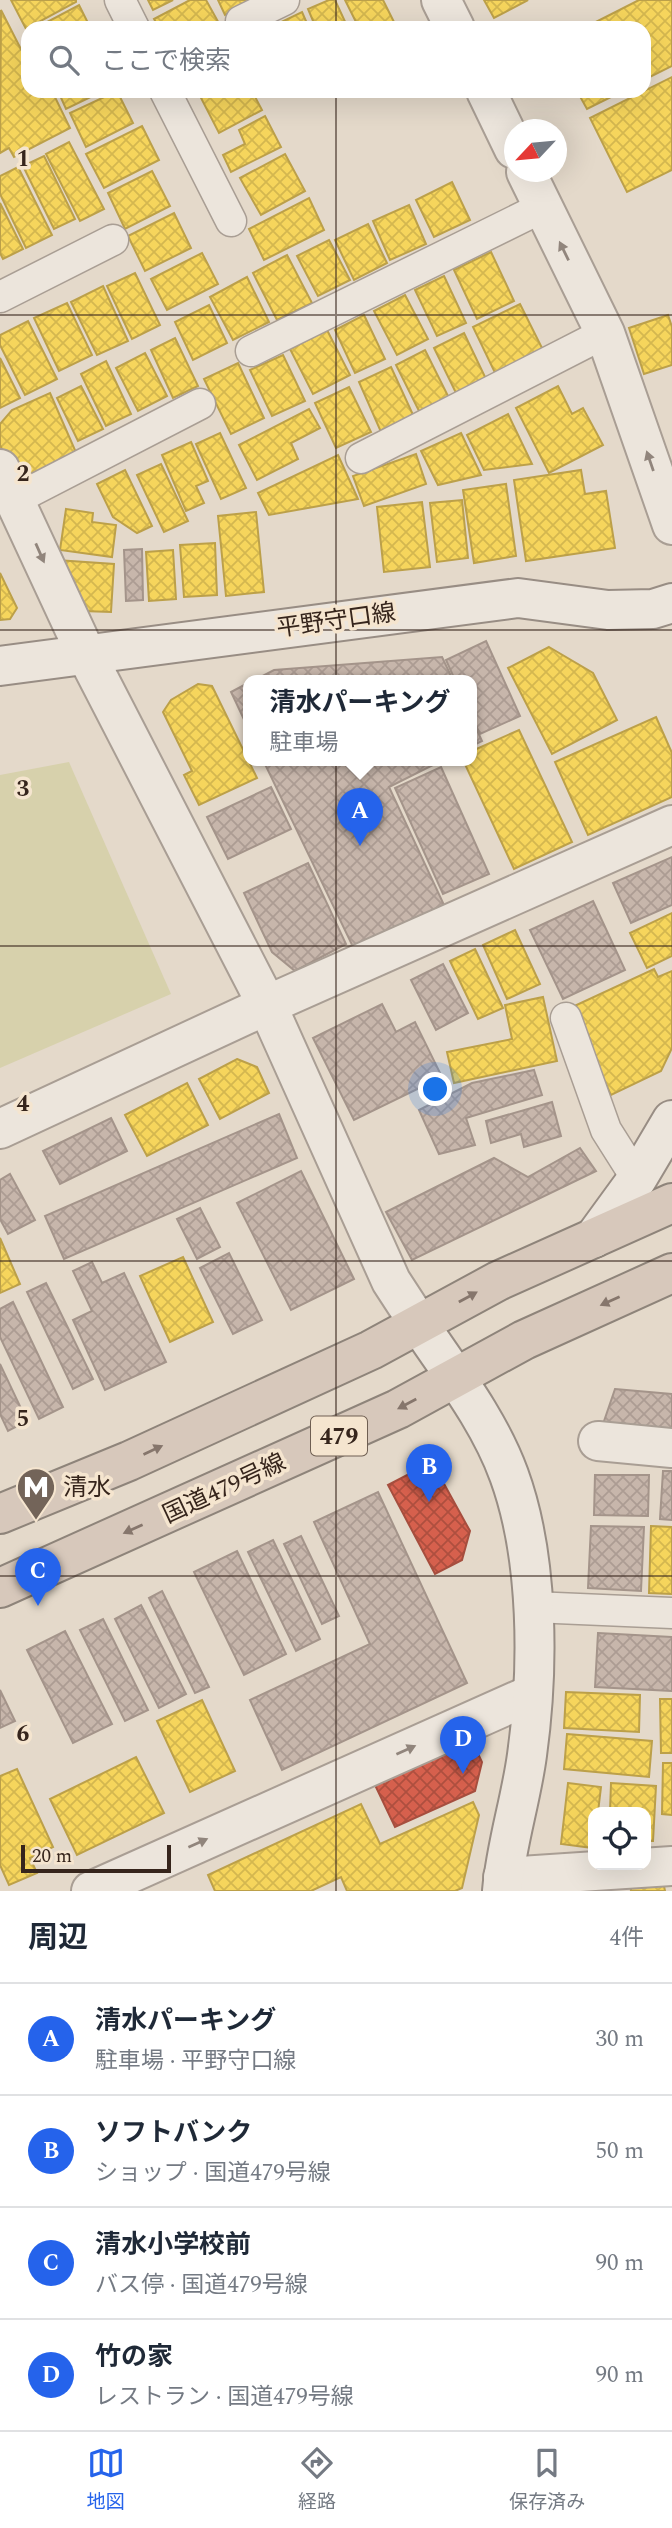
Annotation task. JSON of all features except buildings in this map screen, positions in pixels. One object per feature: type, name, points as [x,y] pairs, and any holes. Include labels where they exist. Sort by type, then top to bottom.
[{"type":"highway","name":"479","points":[[0,1514],[129,1461],[371,1350],[498,1281],[672,1203]]},
{"type":"highway","name":"国道479号線","points":[[0,1588],[398,1409],[524,1340],[672,1273]]},
{"type":"street","points":[[441,0],[452,21]]},
{"type":"street","points":[[489,98],[504,128]]},
{"type":"street","points":[[531,182],[605,333],[672,526]]},
{"type":"street","points":[[8,484],[87,656],[267,1005],[391,1282],[484,1421],[509,1474],[523,1526],[533,1607],[532,1694],[527,1755],[502,1884],[672,1866]]},
{"type":"street","name":"平野守口線","points":[[0,666],[518,598],[608,610],[653,609],[672,603]]},
{"type":"street","points":[[0,1129],[267,1005],[672,825]]},
{"type":"street","points":[[594,1238],[637,1179],[672,1120]]},
{"type":"street","points":[[598,1441],[672,1448]]},
{"type":"street","points":[[91,1891],[532,1694]]},
{"type":"lane","points":[[120,0],[130,21]]},
{"type":"lane","points":[[241,21],[284,0]]},
{"type":"lane","points":[[169,98],[231,221]]},
{"type":"lane","points":[[251,351],[543,207]]},
{"type":"lane","points":[[0,297],[113,240]]},
{"type":"lane","points":[[361,458],[605,333]]},
{"type":"lane","points":[[8,484],[200,404]]},
{"type":"lane","points":[[566,1018],[606,1130],[637,1179]]},
{"type":"lane","points":[[533,1607],[672,1613]]},
{"type":"shaded area","points":[[69,762],[171,994],[0,1068],[0,775]]},
{"type":"place","name":"清水パーキング","points":[[360,846]]},
{"type":"place","name":"ソフトバンク","points":[[429,1502]]},
{"type":"place","name":"清水","points":[[36,1521]]},
{"type":"place","name":"清水小学校前","points":[[38,1606]]},
{"type":"place","name":"竹の家","points":[[463,1774]]}]
